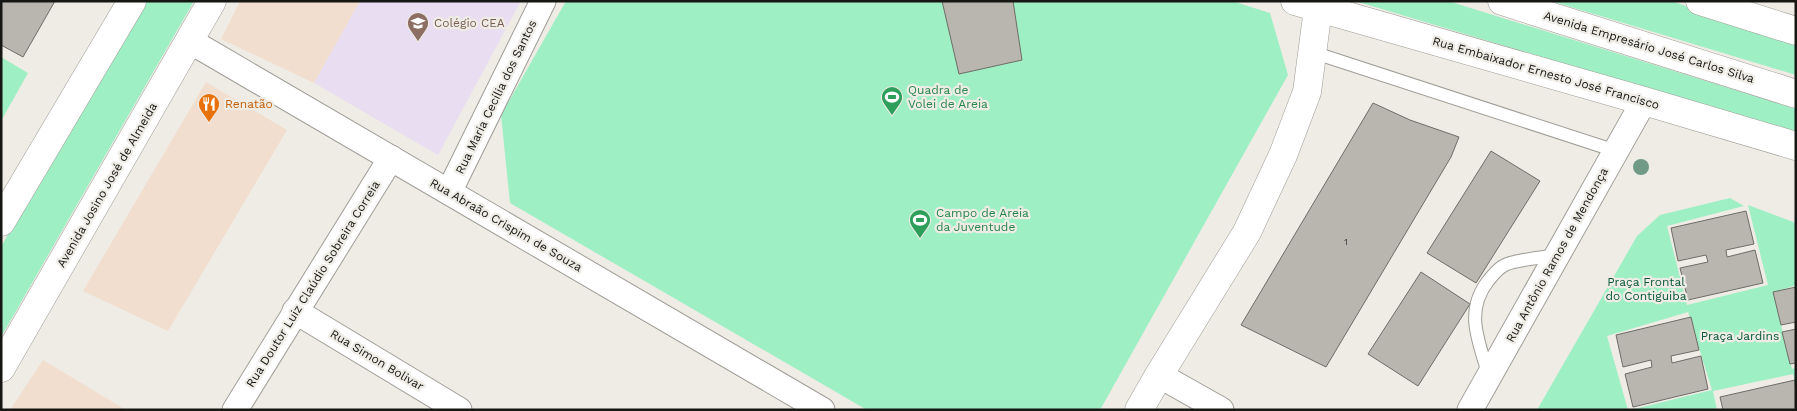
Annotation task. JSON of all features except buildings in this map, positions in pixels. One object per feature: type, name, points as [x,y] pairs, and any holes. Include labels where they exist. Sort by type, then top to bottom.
[{"type":"main road","points":[[1,222],[132,1]]},
{"type":"main road","name":"Avenida Josino José de Almeida","points":[[1,368],[212,1]]},
{"type":"main road","name":"Avenida Empresário José Carlos Silva","points":[[1502,1],[1796,94]]},
{"type":"main road","points":[[1700,1],[1796,31]]},
{"type":"main road","points":[[1140,410],[1159,375],[1247,232],[1279,164],[1307,92],[1312,52],[1311,4]]},
{"type":"main road","name":"Rua Embaixador Ernesto José Francisco","points":[[1311,4],[1796,146]]},
{"type":"street","name":"Rua Maria Cecília dos Santos","points":[[450,192],[543,1]]},
{"type":"street","name":"Rua Abraão Crispim de Souza","points":[[190,41],[822,410]]},
{"type":"street","name":"Rua Antônio Ramos de Mendonça","points":[[1470,410],[1644,101]]},
{"type":"street","name":"Rua Doutor Luiz Claúdio Sobreira Correia","points":[[235,410],[391,158]]},
{"type":"street","name":"Rua Simon Bolivar","points":[[295,311],[459,410]]},
{"type":"street","points":[[1159,375],[1221,410]]},
{"type":"lane","points":[[1312,52],[1616,152]]},
{"type":"lane","points":[[1489,376],[1479,342],[1474,314],[1480,292],[1505,264],[1558,255]]},
{"type":"shaded area","points":[[240,1],[360,1],[314,83],[221,39]]},
{"type":"shaded area","name":"Colégio CEA","points":[[360,1],[521,1],[438,155],[314,83]]},
{"type":"shaded area","points":[[206,82],[287,130],[168,331],[83,291]]},
{"type":"shaded area","points":[[43,360],[126,410],[10,410]]},
{"type":"green space","points":[[145,1],[194,1],[1,337],[1,247],[35,185]]},
{"type":"green space","points":[[566,1],[1232,1],[1270,13],[1288,75],[1100,410],[867,410],[510,203],[501,115]]},
{"type":"green space","points":[[1355,1],[1448,1],[1796,109],[1796,133]]},
{"type":"green space","points":[[1551,1],[1671,1],[1796,42],[1796,75]]},
{"type":"green space","points":[[1,57],[28,73],[1,121]]},
{"type":"green space","points":[[1730,198],[1744,206],[1667,226],[1687,305],[1768,285],[1748,205],[1796,223],[1796,285],[1773,293],[1792,369],[1796,368],[1796,385],[1793,374],[1713,391],[1717,410],[1630,410],[1712,390],[1688,312],[1607,336],[1628,410],[1537,410],[1637,236],[1660,215]]},
{"type":"place","name":"Colégio CEA","points":[[418,42]]},
{"type":"place","name":"Quadra de Volei de Areia","points":[[892,116]]},
{"type":"place","name":"Renatão","points":[[209,123]]},
{"type":"place","name":"Campo de Areia da Juventude","points":[[920,239]]},
{"type":"park label","name":"Praça Frontal do Contiguiba","points":[[1646,289]]},
{"type":"park label","name":"Praça Jardins","points":[[1740,336]]}]
